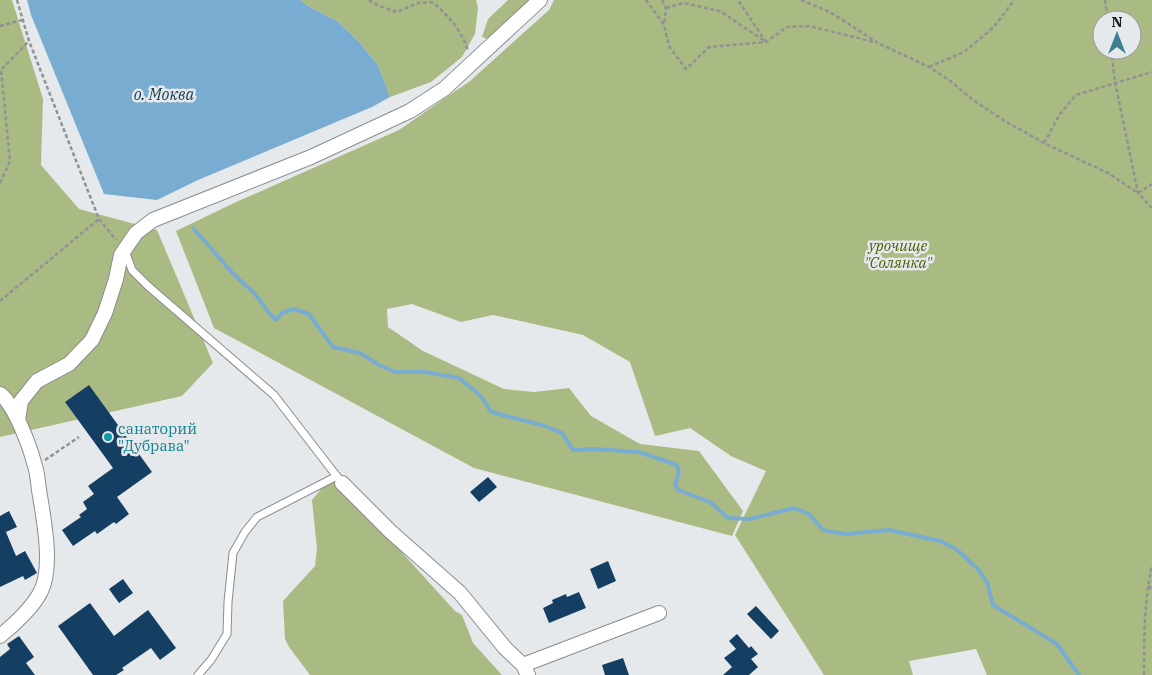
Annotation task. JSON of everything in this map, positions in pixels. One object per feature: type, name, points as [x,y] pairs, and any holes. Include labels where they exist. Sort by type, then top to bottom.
[{"type":"street","points":[[18,420],[21,401],[37,381],[69,364],[92,340],[105,313],[121,256],[136,233],[153,220],[311,157],[410,111],[444,89],[540,0]]},
{"type":"street","points":[[0,394],[5,398],[18,420],[35,466],[45,532],[46,574],[41,591],[26,612],[0,636]]},
{"type":"street","points":[[340,479],[392,532],[460,593],[525,670],[659,613]]},
{"type":"lane","points":[[124,251],[132,270],[148,286],[274,395],[340,479],[257,517],[245,532],[233,553],[227,634],[211,660],[198,675]]},
{"type":"path","points":[[17,0],[29,41],[99,219],[124,251]]},
{"type":"path","points":[[369,0],[379,6],[397,12],[418,3],[432,2],[445,12],[463,37],[472,61]]},
{"type":"path","points":[[646,0],[664,25]]},
{"type":"path","points":[[662,0],[666,8],[664,25],[669,46],[686,69],[709,47],[766,42],[787,27],[809,26],[878,43]]},
{"type":"path","points":[[738,0],[766,42]]},
{"type":"path","points":[[801,0],[830,12],[878,43],[929,67],[1005,121],[1044,143],[1108,173],[1138,193],[1152,208]]},
{"type":"path","points":[[929,67],[964,52],[994,27],[1014,0]]},
{"type":"path","points":[[666,8],[684,3],[720,11],[766,42]]},
{"type":"path","points":[[0,26],[22,20]]},
{"type":"path","points":[[0,183],[10,160],[1,70],[29,41]]},
{"type":"path","points":[[1112,60],[1138,193]]},
{"type":"path","points":[[1044,143],[1060,114],[1076,95],[1152,72]]},
{"type":"path","points":[[1138,193],[1152,184]]},
{"type":"path","points":[[0,301],[99,219]]},
{"type":"path","points":[[35,466],[79,437]]},
{"type":"path","points":[[1144,675],[1144,637],[1148,586],[1152,565]]},
{"type":"path","points":[[1148,586],[1152,589]]},
{"type":"green space","points":[[0,0],[12,0],[43,99],[41,165],[79,209],[157,230],[213,363],[182,396],[0,437]]},
{"type":"green space","points":[[300,0],[476,0],[478,8],[475,34],[462,57],[431,82],[390,97],[378,65],[358,41],[337,21]]},
{"type":"green space","points":[[508,0],[531,0],[488,39],[482,37],[488,19]]},
{"type":"green space","name":"урочище \"Солянка\"","points":[[554,0],[1152,0],[1152,675],[987,675],[976,649],[909,661],[913,675],[824,675],[735,535],[766,471],[731,456],[690,428],[655,436],[630,362],[583,335],[493,315],[461,322],[412,304],[387,309],[388,327],[423,351],[504,389],[534,392],[569,388],[591,416],[640,444],[699,451],[743,511],[732,536],[474,468],[214,328],[176,231],[234,203],[399,130],[470,81],[549,10]]},
{"type":"green space","points":[[330,482],[339,483],[455,611],[462,615],[473,643],[502,675],[310,675],[285,639],[283,601],[315,566],[317,549],[312,500]]},
{"type":"water","name":"о. Моква","points":[[27,0],[300,0],[337,21],[358,41],[378,65],[390,97],[372,107],[198,180],[157,200],[104,194],[31,15]]},
{"type":"building","points":[[89,385],[152,472],[117,497],[129,514],[116,524],[114,522],[97,534],[95,531],[73,546],[62,530],[81,517],[79,515],[87,509],[83,502],[94,494],[88,486],[113,468],[65,402]]},
{"type":"building","points":[[488,477],[497,487],[479,502],[470,492]]},
{"type":"building","points":[[9,511],[17,527],[6,532],[3,525],[16,556],[25,551],[37,573],[25,580],[23,576],[0,587],[0,516]]},
{"type":"building","points":[[608,561],[616,581],[598,589],[590,569]]},
{"type":"building","points":[[123,579],[133,593],[119,603],[109,589]]},
{"type":"building","points":[[579,592],[586,608],[549,623],[543,608],[553,603],[552,600],[566,594],[567,597]]},
{"type":"building","points":[[90,603],[114,636],[148,610],[176,648],[160,660],[151,648],[122,668],[124,670],[116,675],[93,675],[58,626]]},
{"type":"building","points":[[756,606],[779,631],[771,639],[747,614]]},
{"type":"building","points":[[737,634],[749,648],[751,646],[758,654],[751,659],[758,667],[749,675],[723,675],[732,667],[724,658],[736,649],[729,641]]},
{"type":"building","points":[[19,636],[34,657],[26,663],[35,675],[0,675],[0,657],[10,649],[7,644]]},
{"type":"building","points":[[623,658],[629,675],[605,675],[602,665]]},
{"type":"waterway","points":[[193,228],[232,272],[254,293],[276,320],[282,313],[294,309],[309,314],[333,347],[360,353],[395,372],[425,372],[459,378],[482,397],[491,412],[545,426],[562,433],[573,450],[595,449],[639,452],[677,465],[679,472],[675,484],[678,490],[710,502],[728,518],[750,519],[794,508],[809,514],[823,530],[845,534],[889,530],[940,541],[956,549],[977,568],[987,582],[993,605],[1057,644],[1079,675]]},
{"type":"place","name":"санаторий \"Дубрава\"","points":[[108,437]]}]
